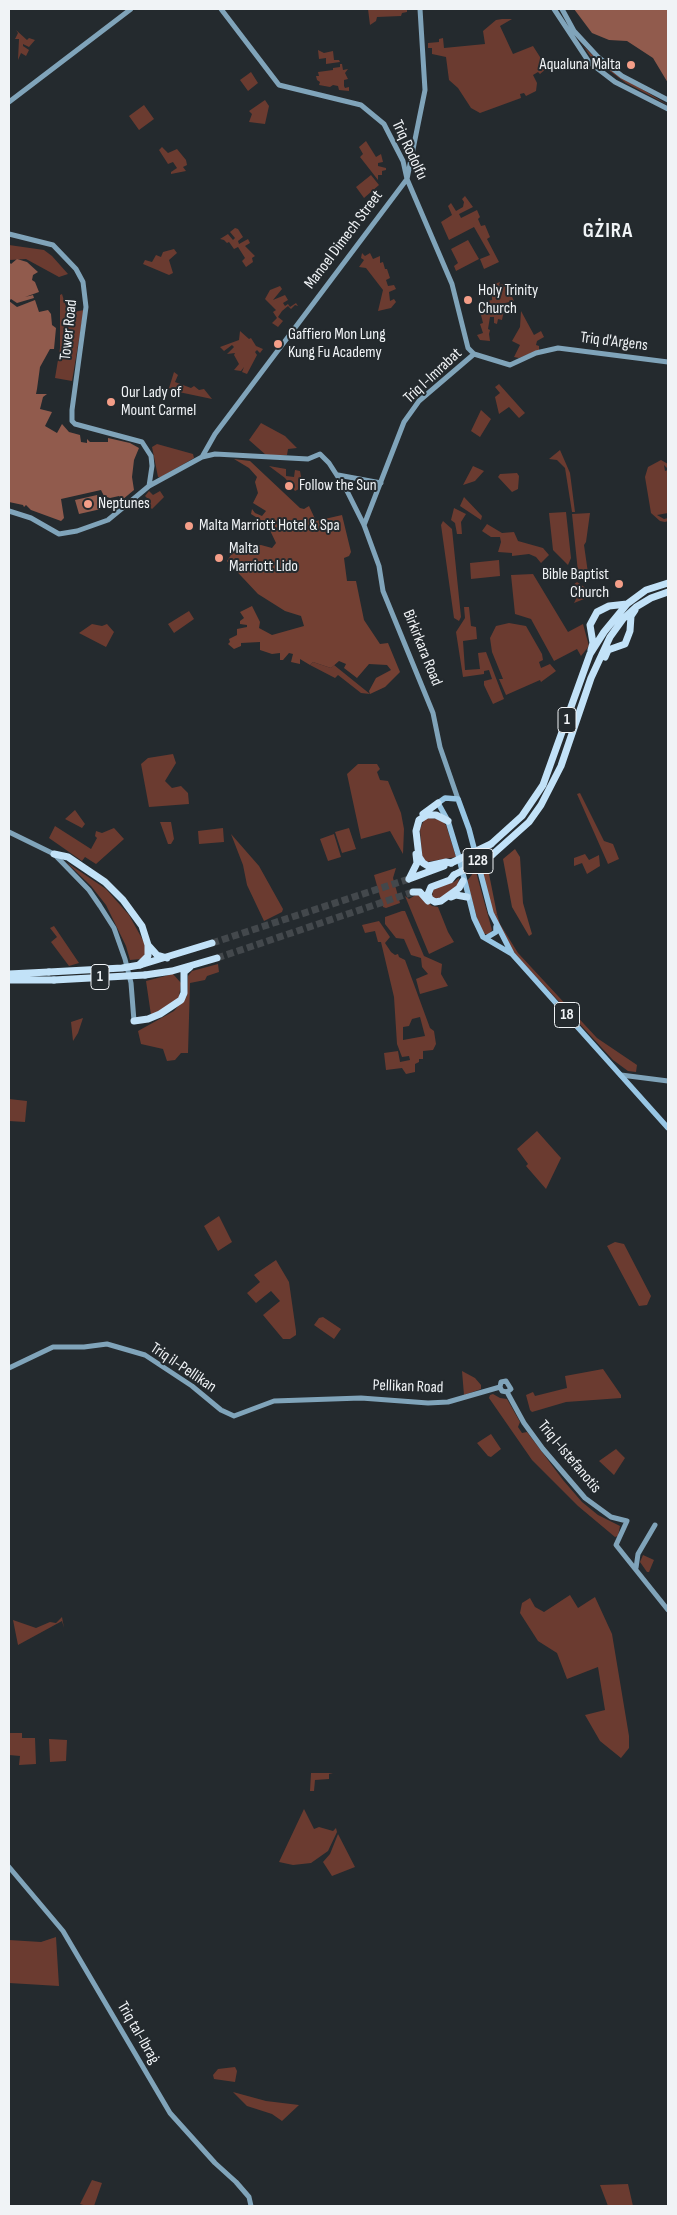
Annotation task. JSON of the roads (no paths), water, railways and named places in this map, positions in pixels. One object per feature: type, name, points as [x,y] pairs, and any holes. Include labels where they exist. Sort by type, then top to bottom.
[{"type":"highway","name":"1","points":[[590,654],[627,604],[646,590],[668,583]]},
{"type":"highway","name":"1","points":[[454,874],[492,854],[529,822],[541,805],[561,766],[591,678],[610,637],[623,619],[636,607],[651,598],[668,592]]},
{"type":"highway","name":"1","points":[[451,863],[491,844],[522,816],[542,785],[590,654],[593,643],[590,625],[597,612],[609,606],[627,604]]},
{"type":"highway","name":"1","points":[[591,678],[596,673],[608,650],[624,644],[630,631],[631,616],[636,607]]},
{"type":"highway","points":[[438,803],[422,814],[416,822],[414,834],[417,863],[409,879],[451,863]]},
{"type":"highway","points":[[448,821],[436,815],[424,816],[418,823],[417,836],[419,857],[423,863],[428,866],[446,862],[451,863]]},
{"type":"highway","points":[[54,854],[68,857],[105,882],[123,900],[142,926],[148,945],[148,956],[140,965]]},
{"type":"highway","points":[[454,874],[450,880],[431,887],[428,894],[430,899],[435,902],[441,900],[459,888],[463,881]]},
{"type":"highway","points":[[454,874],[413,892],[420,892],[434,904],[442,903],[456,895],[468,896]]},
{"type":"highway","name":"1","points":[[9,974],[122,968],[167,958],[212,943]]},
{"type":"highway","points":[[148,945],[157,955],[167,958]]},
{"type":"highway","name":"1","points":[[9,980],[54,980],[145,975],[190,967],[217,958]]},
{"type":"highway","points":[[134,1021],[148,1019],[181,1000],[184,993],[184,972],[190,967]]},
{"type":"highway","points":[[172,971],[180,975],[184,986]]},
{"type":"main road","points":[[438,803],[445,798],[458,799]]},
{"type":"main road","name":"Birkirkara Road","points":[[458,799],[495,924],[512,954],[621,1075]]},
{"type":"main road","name":"Birkirkara Road","points":[[438,803],[448,821],[463,881],[482,937],[512,954]]},
{"type":"main road","points":[[486,938],[496,932],[495,924]]},
{"type":"main road","name":"18","points":[[621,1075],[668,1128]]},
{"type":"street","points":[[9,102],[130,9]]},
{"type":"street","name":"Triq Rodolfu","points":[[220,9],[279,85],[361,105],[379,118],[403,161],[407,178],[452,284],[468,348],[474,354]]},
{"type":"street","name":"Manoel Dimech Street","points":[[202,457],[215,434],[407,178],[425,90],[420,9]]},
{"type":"street","points":[[554,9],[589,62],[615,82],[668,109]]},
{"type":"street","points":[[562,9],[574,31],[598,57],[622,76],[668,100]]},
{"type":"street","name":"Tower Road","points":[[9,234],[53,245],[62,253],[80,276],[87,300],[72,421],[75,424],[142,442],[151,456],[152,466],[149,486]]},
{"type":"street","name":"Triq l-Imrabat","points":[[364,525],[404,422],[419,401],[474,354],[510,365],[536,353],[558,348]]},
{"type":"street","name":"Triq d'Argens","points":[[558,348],[668,362]]},
{"type":"street","points":[[9,511],[31,518],[59,534],[65,534],[108,520],[149,486],[202,457],[215,454],[209,446]]},
{"type":"street","name":"Birkirkara Road","points":[[215,454],[308,459],[320,454],[338,475],[364,525],[379,566],[383,591],[433,714],[458,799]]},
{"type":"street","points":[[338,475],[381,483]]},
{"type":"street","points":[[445,798],[451,792],[452,782]]},
{"type":"street","points":[[9,832],[54,854],[89,890],[100,906],[114,928],[125,959],[131,983],[134,1021]]},
{"type":"street","points":[[621,1075],[668,1082]]},
{"type":"street","name":"Triq il-Pellikan","points":[[9,1368],[53,1347],[84,1347],[106,1344],[145,1355],[192,1386],[220,1410],[234,1416],[274,1401],[361,1398],[428,1403],[448,1402],[500,1387]]},
{"type":"street","points":[[506,1381],[511,1389],[506,1392],[500,1387],[501,1382],[506,1381]]},
{"type":"street","name":"Triq l-Istefanotis","points":[[506,1392],[524,1423],[543,1449],[585,1498],[611,1516],[627,1521],[616,1545],[628,1557]]},
{"type":"street","points":[[636,1568],[638,1554],[654,1525]]},
{"type":"street","points":[[638,1554],[628,1557],[668,1610]]},
{"type":"street","name":"Triq tal-Ibraġ","points":[[9,1867],[54,1919],[73,1946],[170,2113],[215,2163],[236,2182],[249,2197],[251,2206]]},
{"type":"tunnel","points":[[212,943],[409,879]]},
{"type":"tunnel","points":[[217,958],[413,892]]},
{"type":"place","name":"Aqualuna Malta","points":[[631,65]]},
{"type":"place","name":"Holy Trinity Church","points":[[468,300]]},
{"type":"place","name":"Gaffiero Mon Lung Kung Fu Academy","points":[[278,344]]},
{"type":"place","name":"Our Lady of Mount Carmel","points":[[111,402]]},
{"type":"place","name":"Follow the Sun","points":[[289,486]]},
{"type":"place","name":"Neptunes","points":[[88,504]]},
{"type":"place","name":"Malta Marriott Hotel & Spa","points":[[189,526]]},
{"type":"place","name":"Malta Marriott Lido","points":[[219,558]]},
{"type":"place","name":"Bible Baptist Church","points":[[619,584]]},
{"type":"district","name":"GŻIRA","points":[[608,232]]}]
